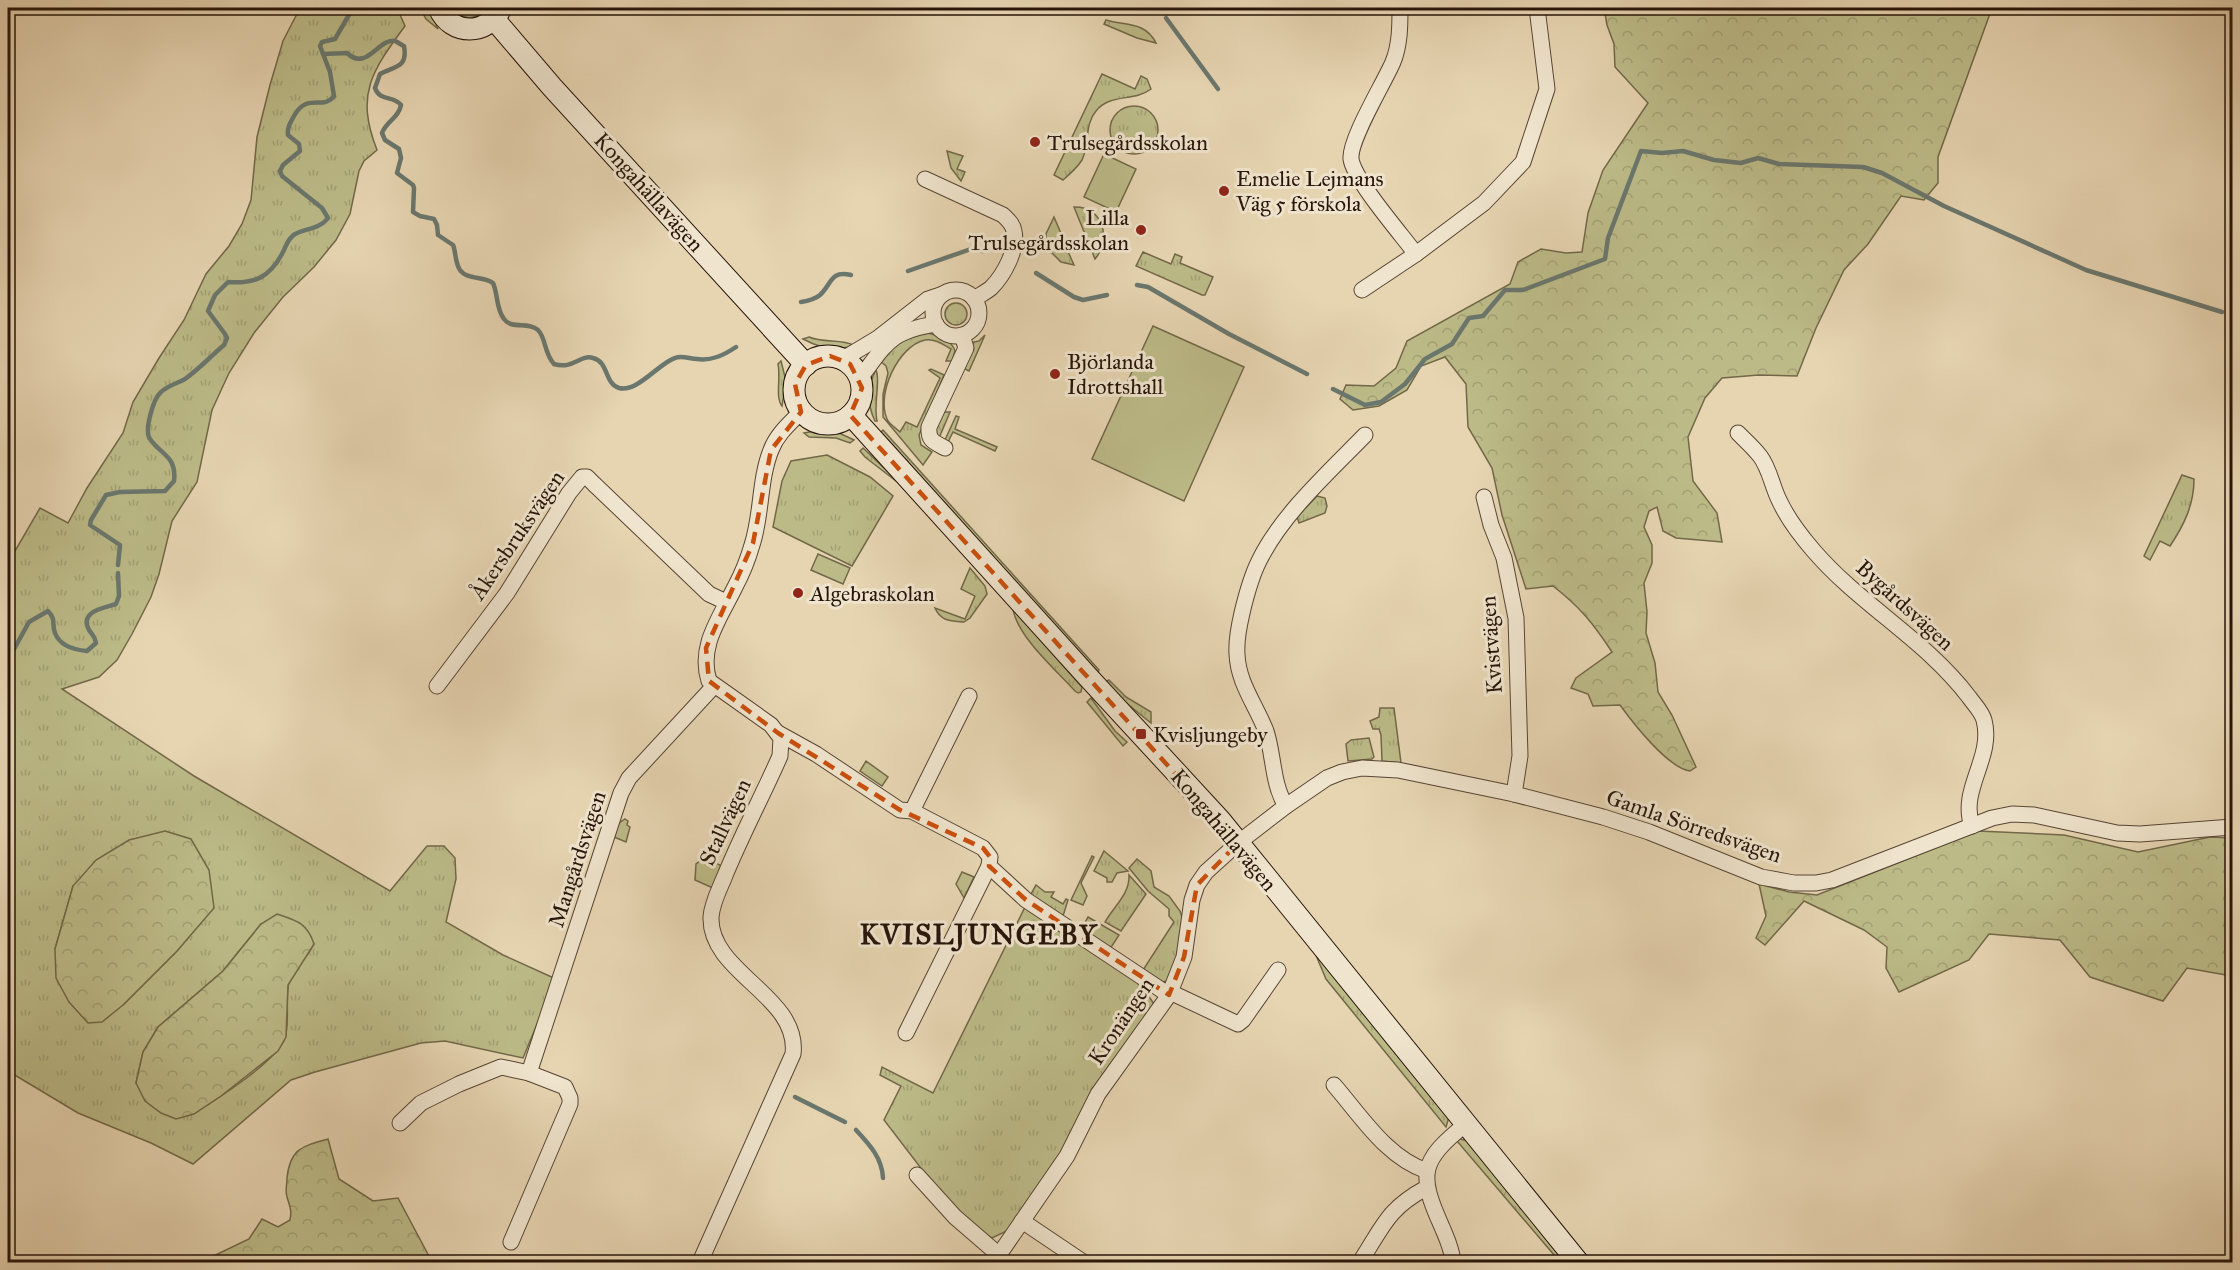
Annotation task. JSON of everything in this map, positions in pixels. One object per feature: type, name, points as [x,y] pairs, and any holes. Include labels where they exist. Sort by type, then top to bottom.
[{"type":"street","name":"Kongahällavägen","points":[[439,8],[456,28],[478,28],[497,13],[552,87],[806,365]]},
{"type":"street","points":[[1400,8],[1400,30],[1394,60],[1355,140],[1351,158],[1359,177],[1416,254]]},
{"type":"street","points":[[1362,290],[1416,254],[1484,203],[1523,162],[1547,88],[1537,8]]},
{"type":"street","points":[[925,179],[1003,215],[1015,231],[1014,247],[1001,274],[990,289],[974,299]]},
{"type":"street","points":[[843,359],[878,338],[928,299],[943,294],[957,290],[967,293],[974,299],[979,309],[978,321],[972,330],[962,335],[947,334],[936,324],[934,308],[943,294]]},
{"type":"street","points":[[860,378],[883,348],[900,332],[908,328],[936,324]]},
{"type":"street","points":[[945,448],[932,441],[928,435],[928,427],[966,348],[962,335]]},
{"type":"street","points":[[824,356],[843,359],[856,370],[860,378],[861,398],[857,408],[837,422],[815,420],[802,411],[795,391],[797,376],[806,365],[824,356]]},
{"type":"street","points":[[802,411],[783,431],[771,450],[753,543],[739,580],[726,602],[706,648],[706,673],[714,686],[771,725],[778,733],[816,754],[900,810],[912,811],[983,848],[990,857],[989,866],[906,1033]]},
{"type":"street","name":"Kongahällavägen","points":[[850,415],[1220,820],[1578,1263]]},
{"type":"street","name":"Bygårdsvägen","points":[[1738,433],[1761,456],[1780,503],[1813,550],[1829,568],[1926,651],[1958,682],[1983,718],[1986,747],[1972,784],[1968,807],[1972,826]]},
{"type":"street","points":[[1286,806],[1279,793],[1266,733],[1245,689],[1237,654],[1239,630],[1252,578],[1270,542],[1293,512],[1365,435]]},
{"type":"street","name":"Åkersbruksvägen","points":[[437,686],[507,593],[569,493],[582,477],[587,477],[709,594],[726,602]]},
{"type":"street","name":"Kvistvägen","points":[[1484,496],[1491,525],[1504,558],[1516,618],[1520,756],[1514,794]]},
{"type":"street","name":"Mangårdsvägen","points":[[529,1073],[624,785],[714,686]]},
{"type":"street","points":[[912,811],[969,696]]},
{"type":"street","name":"Stallvägen","points":[[699,1263],[793,1054],[794,1043],[788,1025],[758,989],[725,956],[714,935],[711,915],[730,863],[780,756],[781,738],[778,733]]},
{"type":"street","name":"Gamla Sörredsvägen","points":[[1239,843],[1286,806],[1327,778],[1342,771],[1362,768],[1398,770],[1514,794],[1603,817],[1649,832],[1761,877],[1794,883],[1816,884],[1832,880],[1972,826],[2013,814],[2034,815],[2117,833],[2166,833],[2232,827]]},
{"type":"street","name":"Kronängen","points":[[917,1175],[997,1259],[1067,1156],[1098,1094],[1169,994],[1184,957],[1188,917],[1197,885],[1206,872],[1239,843]]},
{"type":"street","points":[[989,866],[1026,900],[1169,994],[1238,1024],[1278,970]]},
{"type":"street","points":[[400,1123],[422,1103],[459,1084],[501,1067],[529,1073],[565,1087],[570,1104],[510,1242]]},
{"type":"street","points":[[1334,1085],[1390,1150],[1409,1165],[1427,1171]]},
{"type":"street","points":[[1453,1263],[1452,1251],[1426,1188],[1427,1171],[1438,1149],[1466,1124]]},
{"type":"street","points":[[1360,1263],[1393,1210],[1404,1200],[1426,1188]]},
{"type":"street","points":[[1022,1221],[1083,1263]]},
{"type":"highlighted area","points":[[830,356],[850,364],[862,388],[850,415],[1238,843],[1197,885],[1184,957],[1169,995],[1026,900],[989,866],[990,857],[983,848],[900,810],[778,733],[709,681],[706,648],[753,543],[771,450],[801,412],[795,384],[806,365]]},
{"type":"green space","points":[[300,8],[397,8],[405,26],[376,70],[367,98],[367,113],[377,150],[364,161],[359,171],[350,214],[336,240],[314,267],[283,297],[254,333],[229,373],[212,410],[197,482],[172,521],[151,597],[117,660],[99,677],[62,689],[194,776],[390,891],[427,846],[444,846],[455,858],[456,879],[446,922],[503,955],[556,979],[523,1058],[445,1041],[421,1043],[315,1072],[291,1080],[193,1164],[151,1143],[78,1113],[8,1071],[8,563],[40,508],[68,523],[87,488],[123,433],[133,402],[184,320],[206,274],[229,246],[242,224],[251,200],[257,137],[283,41]],"holes":[[[73,886],[213,908],[177,951],[123,1005],[55,949]],[[261,924],[314,944],[289,983],[286,1032],[280,1047],[245,1079],[194,1113],[136,1083],[143,1052],[158,1027],[223,971]]]},
{"type":"green space","points":[[420,8],[429,8],[438,29],[426,19]]},
{"type":"green space","points":[[451,8],[488,8],[474,17],[465,17]]},
{"type":"green space","points":[[1604,8],[1992,8],[1938,157],[1938,183],[1924,200],[1901,196],[1868,244],[1844,270],[1816,328],[1797,376],[1759,375],[1722,378],[1705,398],[1688,437],[1693,481],[1717,513],[1722,542],[1676,538],[1663,531],[1657,507],[1649,511],[1644,527],[1652,545],[1652,563],[1644,583],[1647,612],[1646,633],[1655,663],[1658,692],[1672,715],[1696,767],[1690,771],[1681,768],[1662,754],[1620,705],[1593,706],[1588,694],[1571,688],[1576,678],[1612,652],[1586,616],[1553,586],[1526,589],[1502,515],[1492,468],[1468,427],[1466,384],[1445,357],[1421,366],[1407,390],[1379,406],[1353,410],[1340,399],[1346,385],[1374,386],[1396,368],[1407,341],[1510,284],[1518,262],[1541,249],[1566,253],[1582,252],[1588,213],[1603,170],[1648,103],[1615,67],[1614,44]]},
{"type":"green space","points":[[1106,20],[1140,28],[1146,31],[1156,43],[1137,38],[1104,24]]},
{"type":"green space","points":[[1102,74],[1135,89],[1141,76],[1147,79],[1151,89],[1144,93],[1108,102],[1096,111],[1088,128],[1082,160],[1063,180],[1054,175]]},
{"type":"green space","points":[[1129,106],[1139,106],[1154,116],[1158,130],[1157,139],[1148,150],[1139,154],[1129,154],[1114,144],[1110,135],[1110,125],[1120,110]]},
{"type":"green space","points":[[947,151],[963,156],[957,169],[965,172],[961,181],[951,168]]},
{"type":"green space","points":[[1104,154],[1136,169],[1116,212],[1084,197]]},
{"type":"green space","points":[[1074,207],[1092,212],[1102,225],[1103,242],[1095,259]]},
{"type":"green space","points":[[1054,217],[1063,238],[1047,245],[1046,234]]},
{"type":"green space","points":[[1065,245],[1074,265],[1061,262],[1050,251]]},
{"type":"green space","points":[[1143,252],[1171,264],[1175,254],[1182,257],[1180,263],[1213,277],[1205,295],[1136,266]]},
{"type":"green space","points":[[956,303],[964,306],[967,314],[964,322],[956,325],[948,322],[945,314],[948,306]]},
{"type":"green space","points":[[1153,326],[1244,367],[1184,501],[1092,459]]},
{"type":"green space","points":[[928,333],[941,337],[951,344],[955,351],[952,361],[946,361],[951,349],[939,342],[925,340],[915,344],[906,351],[892,372],[887,385],[884,409],[887,419],[900,432],[906,422],[917,427],[940,378],[929,370],[944,375],[919,435],[921,445],[932,452],[923,465],[883,417],[883,394],[888,373],[886,366],[880,361],[900,338]]},
{"type":"green space","points":[[985,335],[969,371],[963,368],[974,342],[979,341]]},
{"type":"green space","points":[[809,337],[853,345],[841,349],[828,348],[803,339]]},
{"type":"green space","points":[[781,361],[786,381],[782,406],[778,393],[778,364]]},
{"type":"green space","points":[[876,370],[878,379],[877,421],[875,421],[869,396]]},
{"type":"green space","points":[[944,412],[950,412],[939,438],[936,437],[934,427]]},
{"type":"green space","points":[[956,416],[959,417],[955,429],[997,447],[995,451],[953,432],[948,442],[945,440]]},
{"type":"green space","points":[[883,430],[1099,670],[1098,673],[881,432]]},
{"type":"green space","points":[[815,431],[839,433],[854,440],[850,443],[836,438],[809,437],[804,433]]},
{"type":"green space","points":[[863,448],[905,488],[865,457],[860,451]]},
{"type":"green space","points":[[827,455],[870,477],[893,496],[852,566],[773,527],[782,481],[791,461]]},
{"type":"green space","points":[[2182,475],[2194,479],[2187,514],[2170,546],[2160,541],[2150,560],[2144,556]]},
{"type":"green space","points":[[1317,496],[1325,498],[1327,506],[1325,513],[1299,523],[1297,517]]},
{"type":"green space","points":[[818,554],[850,568],[843,584],[811,570]]},
{"type":"green space","points":[[970,568],[985,586],[987,594],[970,618],[964,622],[951,621],[940,616],[935,608],[965,619],[975,596],[961,589]]},
{"type":"green space","points":[[1013,609],[1082,687],[1081,692],[1075,691],[1029,641]]},
{"type":"green space","points":[[1109,680],[1126,697],[1151,712],[1151,723],[1120,698],[1105,682]]},
{"type":"green space","points":[[1091,698],[1115,731],[1127,742],[1123,746],[1087,702]]},
{"type":"green space","points":[[1380,708],[1394,708],[1401,763],[1382,761],[1381,735],[1379,729],[1373,729],[1370,721],[1379,717]]},
{"type":"green space","points":[[1369,738],[1374,757],[1348,761],[1346,744],[1351,740]]},
{"type":"green space","points":[[866,761],[888,777],[882,786],[860,771]]},
{"type":"green space","points":[[625,819],[630,827],[626,842],[614,837],[619,823]]},
{"type":"green space","points":[[165,831],[191,839],[209,870],[214,908],[177,951],[123,1005],[102,1022],[88,1023],[69,1002],[56,978],[55,949],[73,886],[96,860],[129,840]]},
{"type":"green space","points":[[1978,831],[2064,835],[2138,852],[2210,837],[2232,838],[2232,976],[2187,968],[2163,1001],[2090,977],[2060,940],[1989,934],[1969,960],[1899,992],[1886,968],[1887,947],[1864,930],[1804,901],[1765,945],[1756,938],[1766,916],[1759,884],[1789,892],[1817,895]]},
{"type":"green space","points":[[1104,851],[1128,871],[1117,873],[1112,882],[1107,882],[1107,878],[1094,871]]},
{"type":"green space","points":[[1092,856],[1094,857],[1081,883],[1087,896],[1083,905],[1071,900]]},
{"type":"green space","points":[[1137,859],[1151,871],[1154,887],[1169,896],[1182,917],[1179,958],[1167,981],[1163,982],[1151,977],[1143,970],[1174,922],[1169,916],[1169,909],[1148,891],[1129,868]]},
{"type":"green space","points":[[709,860],[720,865],[723,870],[715,889],[695,880],[696,864],[700,861],[706,864]]},
{"type":"green space","points":[[962,872],[974,877],[964,898],[956,884]]},
{"type":"green space","points":[[1129,875],[1146,894],[1121,931],[1105,922],[1124,894]]},
{"type":"green space","points":[[1036,885],[1045,892],[1054,892],[1051,897],[1063,904],[1066,899],[1068,900],[1063,916],[1030,896]]},
{"type":"green space","points":[[1025,907],[1140,983],[1154,1004],[1064,1153],[1011,1229],[992,1238],[972,1229],[940,1193],[884,1120],[901,1086],[880,1075],[882,1067],[933,1093]]},
{"type":"green space","points":[[277,914],[305,927],[314,944],[288,985],[286,1037],[278,1051],[221,1096],[194,1114],[176,1119],[161,1113],[145,1101],[136,1083],[143,1052],[158,1027],[223,971],[261,924]]},
{"type":"green space","points":[[1088,917],[1119,935],[1110,949],[1081,930]]},
{"type":"green space","points":[[1315,953],[1449,1117],[1446,1127],[1326,979]]},
{"type":"green space","points":[[328,1139],[339,1179],[373,1201],[398,1198],[431,1260],[428,1262],[201,1262],[249,1239],[262,1219],[278,1227],[290,1220],[291,1211],[286,1190],[291,1161],[294,1155],[304,1147]]},
{"type":"green space","points":[[1460,1139],[1468,1141],[1568,1262],[1560,1262],[1457,1141]]},
{"type":"waterway","points":[[118,565],[120,545],[90,525],[91,520],[106,495],[120,492],[165,491],[174,481],[171,461],[148,435],[150,415],[161,392],[185,379],[224,345],[227,338],[208,311],[215,295],[228,282],[246,282],[266,274],[277,262],[292,236],[313,228],[328,218],[322,208],[282,176],[280,171],[283,165],[300,151],[299,144],[288,135],[290,123],[299,109],[309,103],[325,102],[334,96],[330,72],[320,46],[322,42],[335,39],[353,8]]},
{"type":"waterway","points":[[1166,18],[1218,89]]},
{"type":"waterway","points":[[323,54],[347,53],[354,58],[361,59],[389,41],[395,41],[404,46],[405,53],[402,62],[380,74],[375,88],[383,97],[401,105],[398,113],[386,125],[382,133],[385,140],[399,149],[401,158],[397,173],[413,185],[413,212],[434,219],[438,235],[453,245],[457,264],[463,273],[493,283],[500,311],[507,322],[534,327],[538,330],[554,364],[566,365],[584,358],[593,358],[602,364],[614,385],[626,388],[640,382],[675,358],[713,358],[736,347]]},
{"type":"waterway","points":[[1333,389],[1365,405],[1381,402],[1405,384],[1425,359],[1452,344],[1469,318],[1483,316],[1505,290],[1523,290],[1605,259],[1608,238],[1641,151],[1662,153],[1683,151],[1714,160],[1741,163],[1758,158],[1779,164],[1863,167],[1882,173],[1944,206],[2086,270],[2222,312]]},
{"type":"waterway","points":[[908,271],[971,249],[983,251]]},
{"type":"waterway","points":[[1036,273],[1074,297],[1083,300],[1107,295]]},
{"type":"waterway","points":[[801,302],[820,295],[835,276],[851,275]]},
{"type":"waterway","points":[[1137,285],[1148,287],[1229,334],[1307,374]]},
{"type":"waterway","points":[[8,660],[29,622],[48,611],[60,641],[73,648],[87,651],[96,643],[89,630],[87,618],[94,611],[116,604],[119,596],[118,573]]},
{"type":"waterway","points":[[8,833],[12,848],[8,857]]},
{"type":"waterway","points":[[795,1097],[845,1122]]},
{"type":"waterway","points":[[856,1130],[878,1158],[883,1178]]},
{"type":"place","name":"Trulsegårdsskolan","points":[[1035,142]]},
{"type":"place","name":"Emelie Lejmans Väg 5 förskola","points":[[1224,191]]},
{"type":"place","name":"Lilla Trulsegårdsskolan","points":[[1141,230]]},
{"type":"place","name":"Björlanda Idrottshall","points":[[1055,374]]},
{"type":"place","name":"Algebraskolan","points":[[798,593]]},
{"type":"place","name":"Kvisljungeby","points":[[1141,734]]},
{"type":"district","name":"KVISLJUNGEBY","points":[[979,934]]}]
